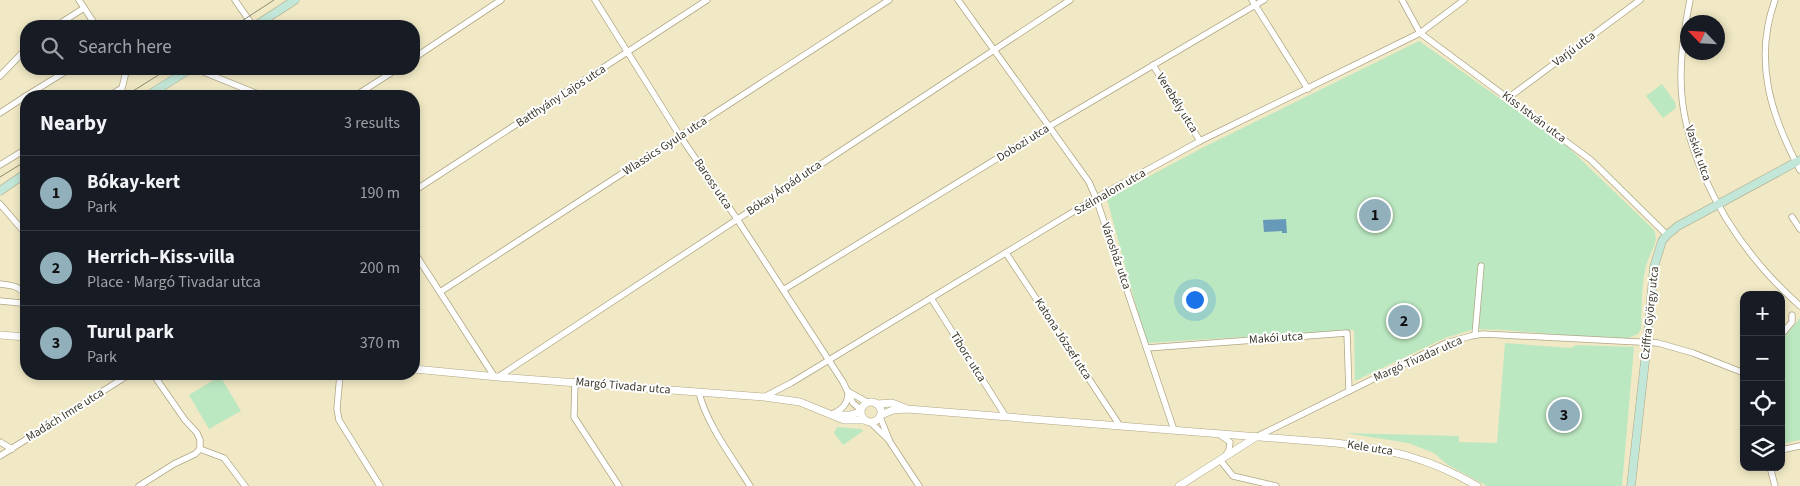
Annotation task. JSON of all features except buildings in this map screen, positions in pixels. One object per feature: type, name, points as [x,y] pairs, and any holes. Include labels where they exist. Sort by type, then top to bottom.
[{"type":"main road","points":[[263,20],[295,0]]},
{"type":"main road","points":[[157,90],[180,75]]},
{"type":"main road","name":"Cziffra György utca","points":[[1631,486],[1654,267],[1658,249],[1667,235],[1678,226],[1798,162]]},
{"type":"main road","points":[[0,191],[20,177]]},
{"type":"street","points":[[78,0],[92,20]]},
{"type":"street","points":[[235,0],[250,20]]},
{"type":"street","points":[[420,54],[501,0]]},
{"type":"street","name":"Baross utca","points":[[595,0],[680,136],[737,219],[849,392],[853,403],[860,411]]},
{"type":"street","name":"Batthyány Lajos utca","points":[[420,187],[708,0]]},
{"type":"street","name":"Wlassics Gyula utca","points":[[440,292],[890,0]]},
{"type":"street","name":"Városház utca","points":[[958,0],[992,50],[1050,126],[1089,182],[1174,430]]},
{"type":"street","name":"Bókay Árpád utca","points":[[496,376],[1070,0]]},
{"type":"street","name":"Dobozi utca","points":[[783,290],[1253,3],[1264,0]]},
{"type":"street","name":"Kiss István utca","points":[[1402,0],[1420,33],[1591,160],[1667,235]]},
{"type":"street","name":"Szélmalom utca","points":[[764,397],[791,383],[1096,198],[1200,141],[1420,33],[1464,0]]},
{"type":"street","name":"Varjú utca","points":[[1508,98],[1640,0]]},
{"type":"street","name":"Vaskút utca","points":[[1690,0],[1681,60],[1681,76],[1683,102],[1698,162],[1719,204],[1744,244],[1760,266],[1800,306]]},
{"type":"street","points":[[1775,0],[1767,33],[1767,84],[1775,119],[1798,162],[1800,170]]},
{"type":"street","points":[[1253,3],[1308,89]]},
{"type":"street","points":[[65,20],[84,8]]},
{"type":"street","points":[[0,76],[20,55]]},
{"type":"street","points":[[0,64],[6,70]]},
{"type":"street","name":"Verebély utca","points":[[1153,65],[1200,141]]},
{"type":"street","points":[[36,90],[60,75]]},
{"type":"street","points":[[119,90],[122,88],[125,75]]},
{"type":"street","points":[[211,75],[248,90]]},
{"type":"street","points":[[364,90],[388,75]]},
{"type":"street","points":[[0,113],[20,100]]},
{"type":"street","points":[[0,166],[20,153]]},
{"type":"street","points":[[0,204],[20,227]]},
{"type":"street","points":[[1792,217],[1800,229]]},
{"type":"street","name":"Katona József utca","points":[[1006,253],[1120,426]]},
{"type":"street","points":[[420,261],[496,376]]},
{"type":"street","points":[[1476,335],[1481,266]]},
{"type":"street","points":[[0,284],[16,286],[20,289]]},
{"type":"street","name":"Tiborc utca","points":[[930,298],[1006,417]]},
{"type":"street","points":[[0,301],[20,303]]},
{"type":"street","points":[[1785,330],[1792,322],[1792,315]]},
{"type":"street","name":"Makói utca","points":[[1147,348],[1347,333],[1349,391]]},
{"type":"street","name":"Margó Tivadar utca","points":[[880,416],[893,410],[908,409],[1256,436],[1446,343],[1476,335],[1499,334],[1666,344],[1740,371]]},
{"type":"street","points":[[0,335],[20,337]]},
{"type":"street","name":"Margó Tivadar utca","points":[[420,369],[764,397],[800,402],[851,421],[867,422]]},
{"type":"street","name":"Madách Imre utca","points":[[0,456],[120,380]]},
{"type":"street","points":[[139,486],[174,464],[195,454],[200,450],[201,446],[197,434],[185,420],[158,380]]},
{"type":"street","points":[[339,380],[337,408],[339,420],[380,486]]},
{"type":"street","points":[[575,382],[574,417],[619,486]]},
{"type":"street","points":[[699,392],[700,401],[712,424],[750,486]]},
{"type":"street","points":[[831,414],[843,408],[847,402],[849,392]]},
{"type":"street","name":"Baross utca","points":[[849,392],[867,402]]},
{"type":"street","points":[[890,442],[867,422],[860,411],[867,402],[878,404],[881,411],[880,416],[890,442],[919,486]]},
{"type":"street","name":"Margó Tivadar utca","points":[[878,404],[892,403],[908,409]]},
{"type":"street","name":"Margó Tivadar utca","points":[[831,414],[850,415],[860,411]]},
{"type":"street","points":[[867,422],[876,421],[880,416]]},
{"type":"street","points":[[1218,434],[1230,442],[1229,450],[1222,458]]},
{"type":"street","points":[[1179,486],[1256,436]]},
{"type":"street","name":"Kele utca","points":[[1256,436],[1336,443],[1395,452],[1439,466],[1477,486]]},
{"type":"street","points":[[0,442],[12,448]]},
{"type":"street","points":[[1785,449],[1800,446]]},
{"type":"street","points":[[200,450],[224,458],[245,486]]},
{"type":"street","points":[[1222,458],[1233,476],[1276,486]]},
{"type":"street","points":[[1771,471],[1775,486]]},
{"type":"street","points":[[1192,478],[1192,486]]},
{"type":"green space","points":[[1419,41],[1568,147],[1654,230],[1656,239],[1644,274],[1641,329],[1638,334],[1624,340],[1475,329],[1445,338],[1355,381],[1354,330],[1146,343],[1107,199],[1202,148]]},
{"type":"green space","points":[[1662,84],[1675,102],[1676,108],[1663,118],[1646,96]]},
{"type":"green space","points":[[1800,318],[1800,440],[1785,443],[1785,381],[1785,336]]},
{"type":"green space","points":[[1505,343],[1571,348],[1576,345],[1634,347],[1622,486],[1487,486],[1448,465],[1434,453],[1408,443],[1345,433],[1459,436],[1459,442],[1497,443]]},
{"type":"green space","points":[[213,380],[222,380],[241,411],[209,429],[189,395]]},
{"type":"green space","points":[[837,427],[861,429],[863,431],[843,445],[834,433]]},
{"type":"water","points":[[1286,219],[1287,233],[1282,233],[1282,231],[1264,232],[1263,220]]},
{"type":"tram line","points":[[243,20],[274,0]]},
{"type":"tram line","points":[[135,90],[158,75]]},
{"type":"tram line","points":[[0,177],[20,165]]},
{"type":"place","name":"Bókay-kert","points":[[1375,215]]},
{"type":"place","name":"Herrich–Kiss-villa","points":[[1404,321]]},
{"type":"place","name":"Turul park","points":[[1564,415]]}]
